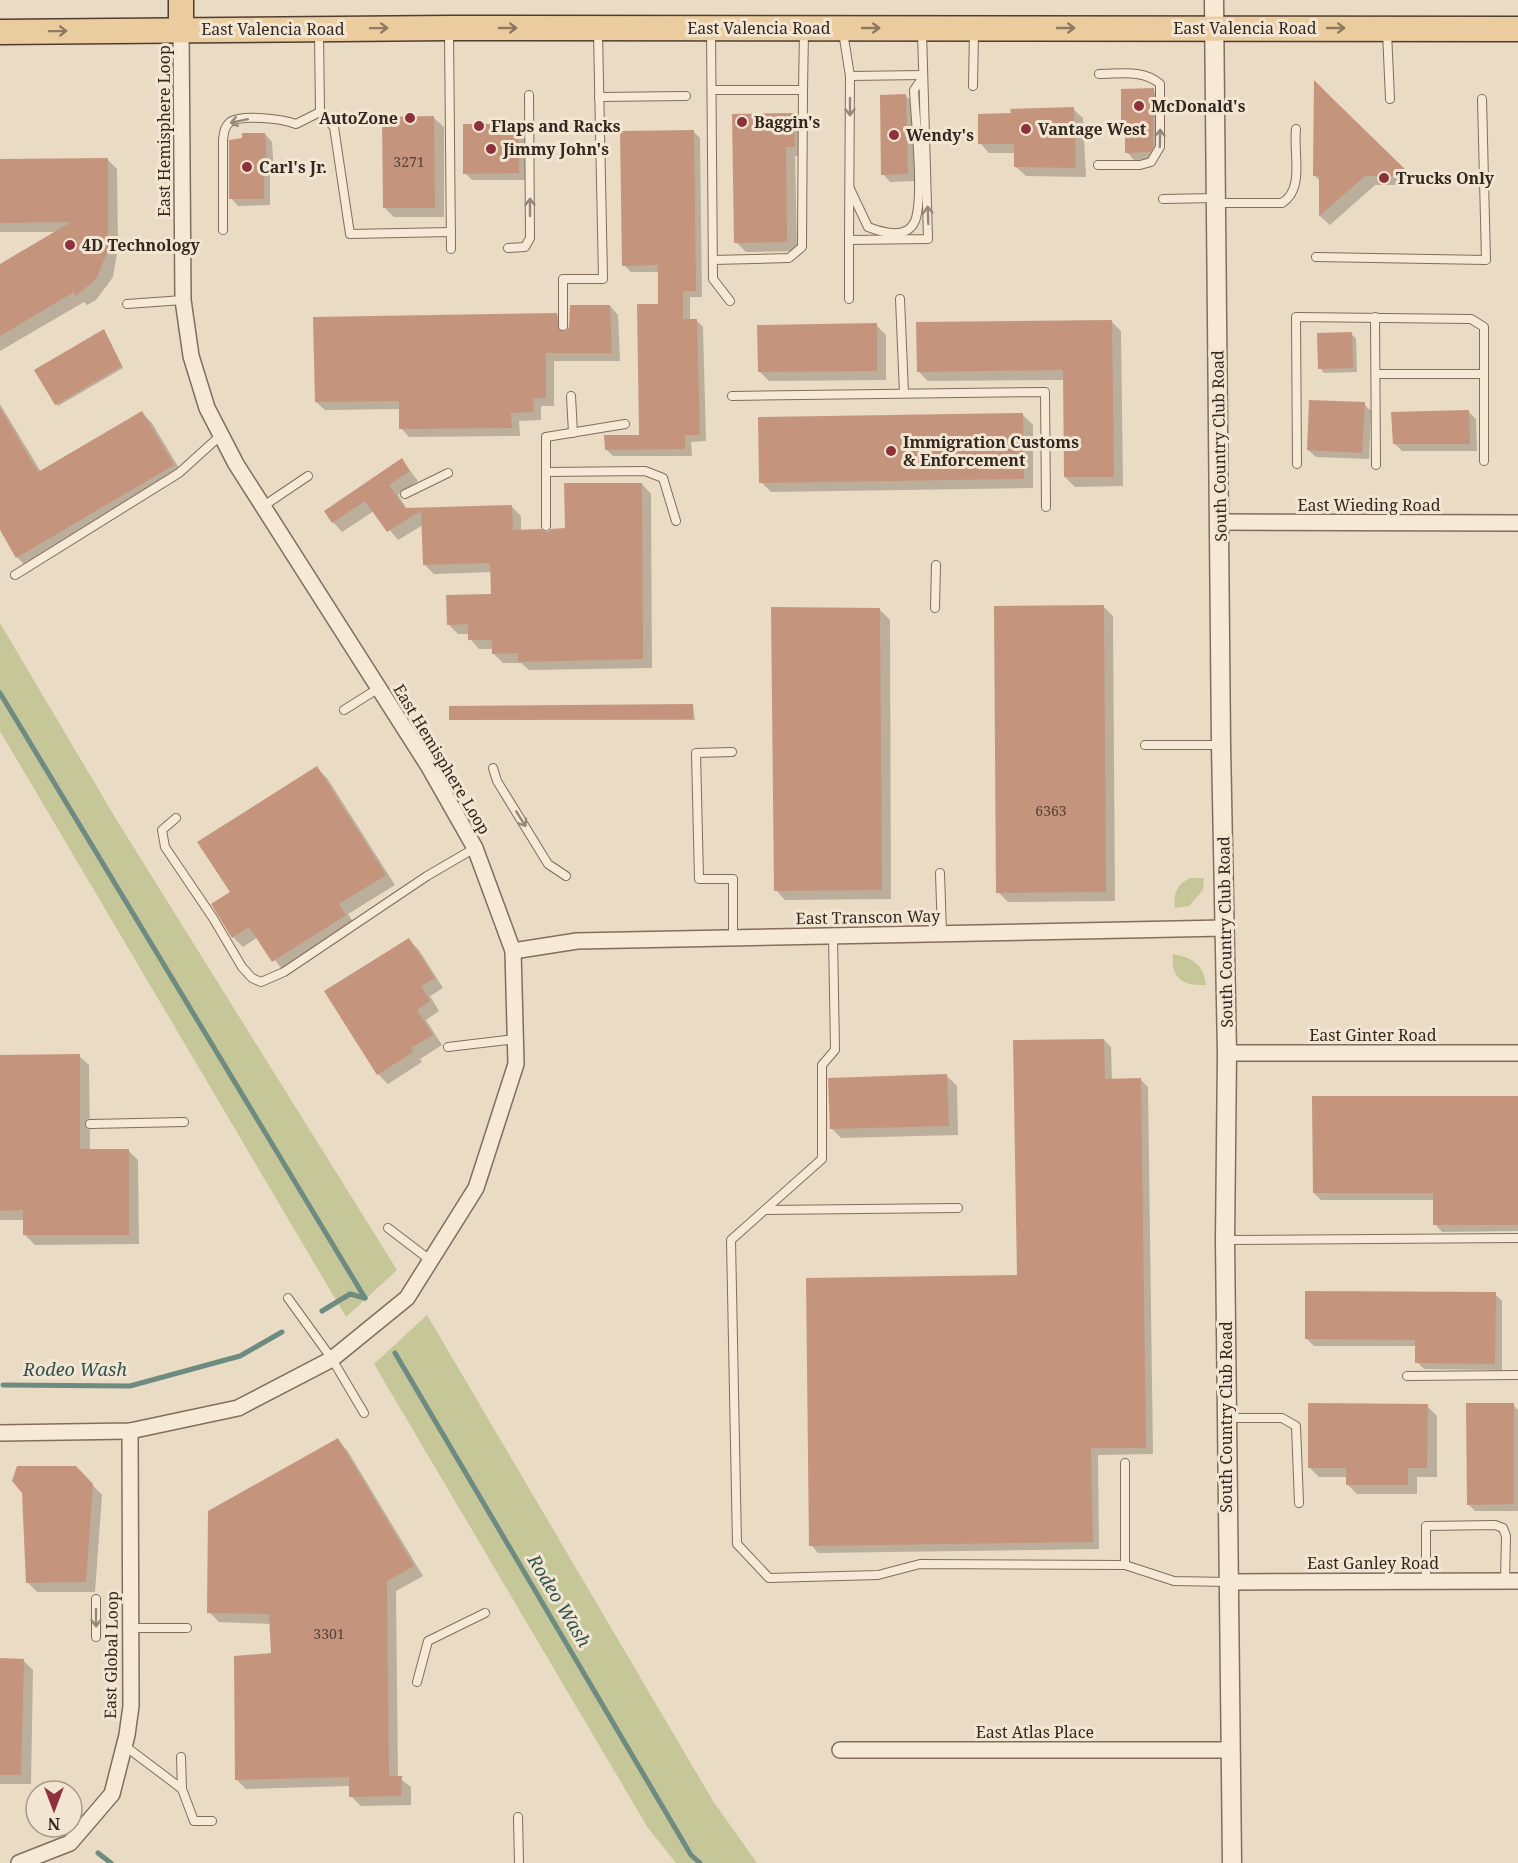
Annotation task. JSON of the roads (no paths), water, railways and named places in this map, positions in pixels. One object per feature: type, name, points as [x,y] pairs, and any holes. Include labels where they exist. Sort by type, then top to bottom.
[{"type":"main road","points":[[181,0],[181,30]]},
{"type":"main road","name":"East Valencia Road","points":[[0,32],[449,28],[1518,29]]},
{"type":"street","name":"South Country Club Road","points":[[1215,0],[1221,745],[1227,1053],[1226,1418],[1232,1863]]},
{"type":"street","name":"East Hemisphere Loop","points":[[0,1433],[130,1431],[238,1408],[332,1359],[407,1298],[476,1188],[516,1064],[513,951],[475,848],[429,766],[262,507],[207,408],[190,356],[183,300],[181,30]]},
{"type":"street","name":"East Wieding Road","points":[[1220,522],[1518,523]]},
{"type":"street","name":"East Transcon Way","points":[[513,951],[577,941],[1225,928]]},
{"type":"street","name":"East Ginter Road","points":[[1227,1053],[1518,1053]]},
{"type":"street","name":"East Global Loop","points":[[19,1863],[70,1843],[112,1794],[131,1706],[130,1431]]},
{"type":"street","name":"East Ganley Road","points":[[1228,1582],[1511,1581]]},
{"type":"street","name":"East Atlas Place","points":[[840,1750],[1230,1750]]},
{"type":"lane","points":[[449,28],[451,249]]},
{"type":"lane","points":[[563,326],[562,279],[603,279],[598,28]]},
{"type":"lane","points":[[711,28],[713,279],[730,301]]},
{"type":"lane","points":[[713,260],[789,258],[802,247],[804,28]]},
{"type":"lane","points":[[842,28],[850,76],[849,299]]},
{"type":"lane","points":[[849,240],[928,239],[922,28]]},
{"type":"lane","points":[[973,86],[974,28]]},
{"type":"lane","points":[[1387,28],[1390,99]]},
{"type":"lane","points":[[319,29],[320,112],[333,127],[350,234],[451,232]]},
{"type":"lane","points":[[1098,165],[1140,165],[1151,162],[1160,147],[1160,84],[1151,76],[1099,74]]},
{"type":"lane","points":[[850,76],[923,75]]},
{"type":"lane","points":[[849,186],[868,227],[888,234],[905,232],[914,225],[919,206],[915,90],[923,75]]},
{"type":"lane","points":[[712,90],[803,90]]},
{"type":"lane","points":[[508,248],[525,247],[530,237],[529,95]]},
{"type":"lane","points":[[599,97],[686,96]]},
{"type":"lane","points":[[1316,257],[1486,260],[1482,99]]},
{"type":"lane","points":[[223,230],[223,140],[227,125],[232,120],[244,119],[283,119],[296,124],[320,112]]},
{"type":"lane","points":[[1162,199],[1282,203],[1295,191],[1296,129]]},
{"type":"lane","points":[[900,299],[904,393]]},
{"type":"lane","points":[[128,303],[183,300]]},
{"type":"lane","points":[[1297,464],[1296,317],[1471,319],[1484,327],[1484,461]]},
{"type":"lane","points":[[1375,317],[1376,465]]},
{"type":"lane","points":[[1376,374],[1484,374]]},
{"type":"lane","points":[[732,396],[1045,392],[1046,507]]},
{"type":"lane","points":[[572,396],[573,433]]},
{"type":"lane","points":[[546,526],[546,437],[625,424]]},
{"type":"lane","points":[[15,575],[179,473],[221,435]]},
{"type":"lane","points":[[546,472],[645,471],[663,478],[676,521]]},
{"type":"lane","points":[[405,494],[448,473]]},
{"type":"lane","points":[[262,507],[308,476]]},
{"type":"lane","points":[[935,608],[936,565]]},
{"type":"lane","points":[[344,710],[379,688]]},
{"type":"lane","points":[[1144,745],[1221,745]]},
{"type":"lane","points":[[732,752],[696,753],[699,879],[733,879],[733,938]]},
{"type":"lane","points":[[493,768],[497,781],[548,864],[566,876]]},
{"type":"lane","points":[[176,818],[162,830],[165,847],[213,918],[242,967],[252,978],[261,982],[284,972],[427,876],[475,848]]},
{"type":"lane","points":[[940,873],[942,934]]},
{"type":"lane","points":[[833,936],[835,1050],[822,1065],[822,1159],[731,1240],[737,1544],[769,1578],[878,1575],[920,1564],[1125,1565],[1174,1581],[1228,1582]]},
{"type":"lane","points":[[447,1047],[515,1039]]},
{"type":"lane","points":[[90,1124],[184,1122]]},
{"type":"lane","points":[[765,1210],[958,1208]]},
{"type":"lane","points":[[388,1228],[430,1260]]},
{"type":"lane","points":[[1225,1240],[1518,1238]]},
{"type":"lane","points":[[288,1298],[332,1359],[364,1413]]},
{"type":"lane","points":[[1407,1376],[1518,1375]]},
{"type":"lane","points":[[1226,1418],[1282,1418],[1296,1426],[1299,1503]]},
{"type":"lane","points":[[1125,1463],[1125,1565]]},
{"type":"lane","points":[[1426,1581],[1426,1526],[1495,1525],[1503,1528],[1506,1536],[1511,1581]]},
{"type":"lane","points":[[96,1599],[96,1637]]},
{"type":"lane","points":[[417,1683],[428,1641],[485,1613]]},
{"type":"lane","points":[[130,1628],[187,1628]]},
{"type":"lane","points":[[124,1746],[182,1789]]},
{"type":"lane","points":[[181,1757],[182,1789],[194,1821],[212,1821]]},
{"type":"lane","points":[[518,1817],[519,1863]]},
{"type":"waterway","points":[[0,693],[365,1298]]},
{"type":"waterway","name":"Rodeo Wash","points":[[322,1311],[350,1294],[365,1298]]},
{"type":"waterway","name":"Rodeo Wash","points":[[3,1385],[130,1386],[240,1356],[282,1332]]},
{"type":"waterway","name":"Rodeo Wash","points":[[395,1353],[691,1855],[700,1863]]},
{"type":"waterway","points":[[98,1853],[111,1863]]},
{"type":"place","name":"McDonald's","points":[[1139,106]]},
{"type":"place","name":"AutoZone","points":[[410,118]]},
{"type":"place","name":"Baggin's","points":[[742,122]]},
{"type":"place","name":"Flaps and Racks","points":[[479,126]]},
{"type":"place","name":"Vantage West","points":[[1026,129]]},
{"type":"place","name":"Wendy's","points":[[894,135]]},
{"type":"place","name":"Jimmy John's","points":[[491,149]]},
{"type":"place","name":"Carl's Jr.","points":[[247,167]]},
{"type":"place","name":"Trucks Only","points":[[1384,178]]},
{"type":"place","name":"4D Technology","points":[[70,245]]},
{"type":"place","name":"Immigration Customs & Enforcement","points":[[891,451]]}]
